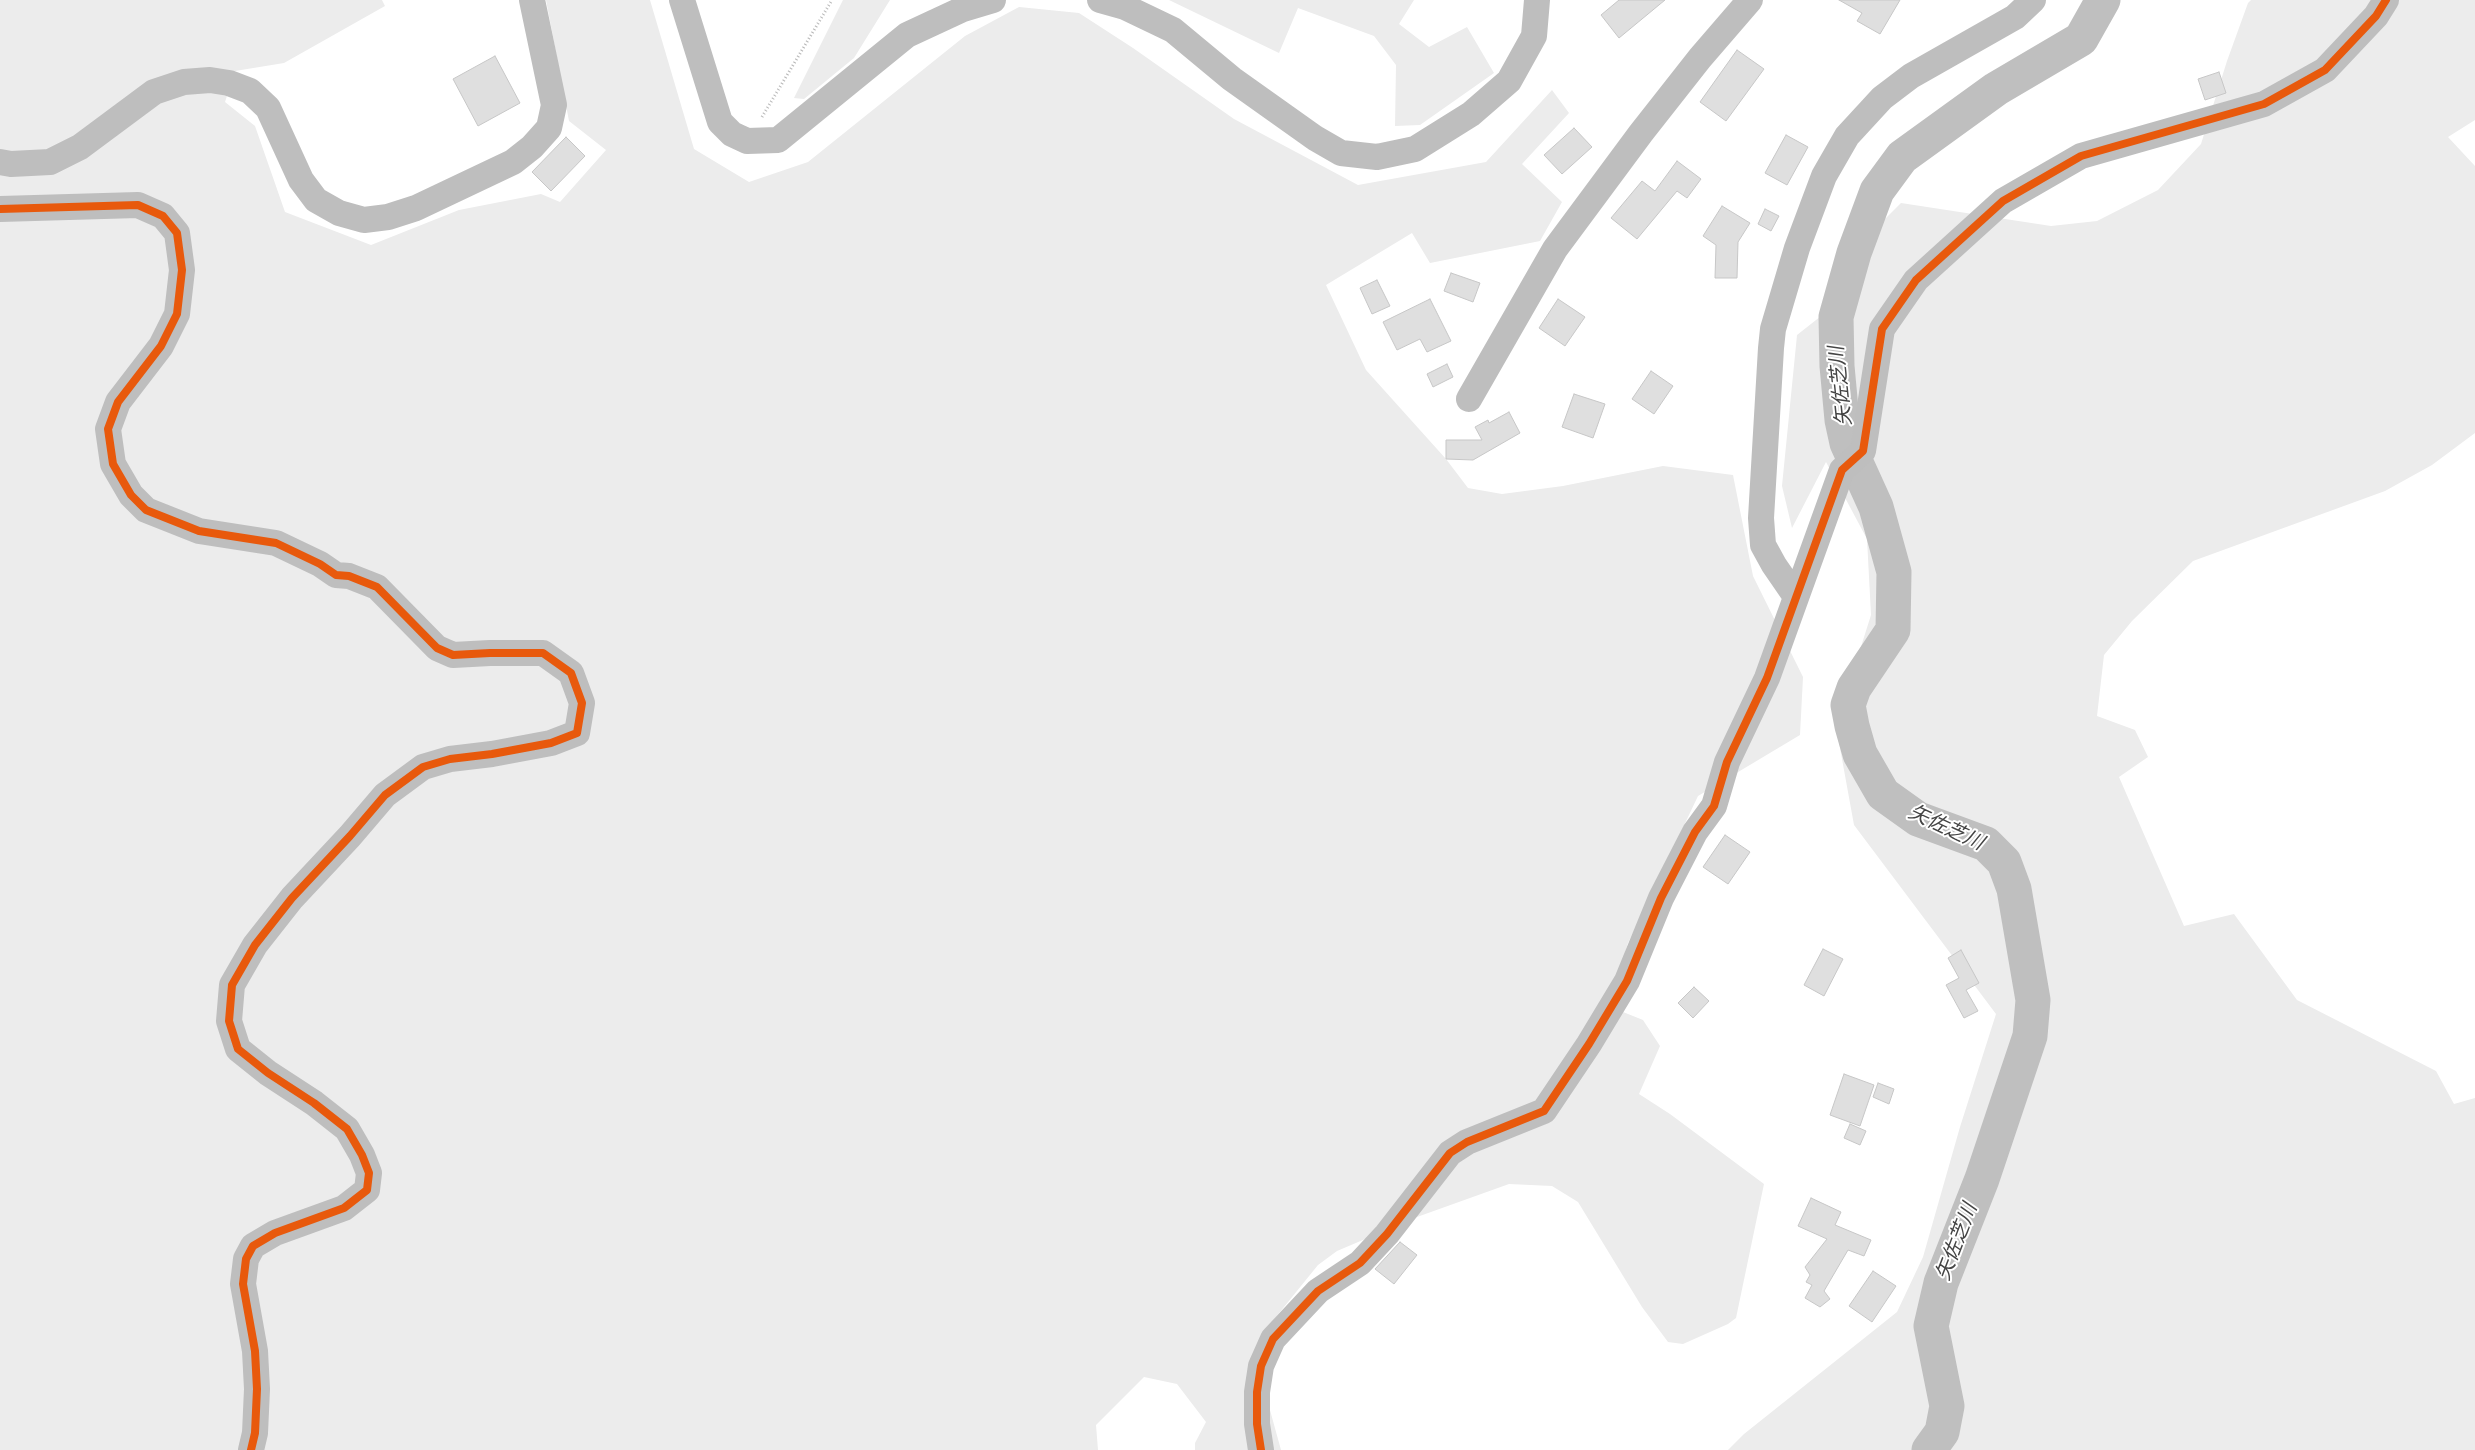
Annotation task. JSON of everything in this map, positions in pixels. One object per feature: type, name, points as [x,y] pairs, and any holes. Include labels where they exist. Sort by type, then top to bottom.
[{"type":"street","points":[[0,162],[11,164],[50,162],[80,147],[154,92],[184,82],[210,80],[229,83],[250,91],[268,108],[301,180],[316,200],[339,212],[364,220],[388,217],[416,208],[513,162],[532,147],[548,128],[554,105],[532,0]]},
{"type":"street","points":[[682,0],[720,122],[732,134],[747,141],[778,140],[907,35],[963,9],[994,0]]},
{"type":"street","points":[[1118,2],[1173,30],[1232,79],[1315,138],[1341,153],[1377,157],[1415,149],[1471,114],[1509,81],[1534,36],[1537,0]]},
{"type":"street","points":[[1469,399],[1556,249],[1641,133],[1700,58],[1750,0]]},
{"type":"street","points":[[1796,596],[1774,565],[1763,545],[1761,518],[1771,358],[1774,329],[1789,275],[1824,176],[1847,136],[1882,98],[1911,76],[2015,17],[2033,0]]},
{"type":"street","points":[[1261,1450],[1257,1424],[1257,1392],[1261,1366],[1273,1339],[1318,1291],[1360,1263],[1387,1234],[1450,1153],[1467,1142],[1544,1110],[1589,1044],[1627,981],[1661,898],[1695,832],[1714,806],[1727,762],[1767,678],[1842,470],[1863,452],[1882,329],[1916,280],[2003,200],[2081,156],[2264,104],[2325,70],[2376,16],[2386,0]]},
{"type":"street","points":[[0,209],[138,205],[163,216],[177,233],[182,270],[177,314],[161,346],[118,402],[108,429],[113,464],[130,496],[146,510],[199,532],[276,543],[320,564],[336,574],[349,576],[377,587],[437,648],[453,655],[490,652],[543,653],[571,673],[582,703],[577,733],[551,743],[492,754],[450,759],[423,768],[385,795],[292,898],[255,946],[232,985],[229,1021],[238,1049],[268,1073],[314,1103],[347,1129],[362,1155],[369,1173],[367,1190],[344,1208],[275,1233],[253,1246],[246,1259],[243,1284],[255,1351],[257,1389],[255,1433],[251,1450]]},
{"type":"path","points":[[747,141],[832,0]]},
{"type":"shaded area","points":[[0,0],[382,0],[385,6],[284,63],[235,71],[225,102],[255,126],[285,212],[371,245],[459,210],[541,194],[560,202],[606,150],[569,121],[546,0],[650,0],[694,149],[749,182],[808,162],[965,36],[1019,7],[1079,13],[1133,48],[1234,119],[1358,185],[1486,162],[1552,90],[1569,113],[1522,164],[1562,202],[1540,241],[1430,263],[1412,233],[1326,285],[1366,370],[1446,459],[1468,488],[1502,494],[1563,486],[1663,466],[1733,475],[1753,576],[1803,677],[1800,735],[1698,796],[1628,943],[1608,1006],[1643,1020],[1660,1046],[1639,1094],[1670,1114],[1764,1184],[1736,1318],[1728,1324],[1683,1344],[1668,1342],[1642,1307],[1578,1202],[1552,1186],[1509,1184],[1417,1217],[1337,1251],[1318,1265],[1271,1323],[1257,1363],[1281,1450],[1195,1450],[1195,1443],[1206,1422],[1177,1384],[1144,1377],[1096,1425],[1098,1450],[0,1450]]},
{"type":"shaded area","points":[[843,0],[890,0],[854,58],[804,99],[794,98]]},
{"type":"shaded area","points":[[1169,0],[1414,0],[1399,24],[1429,47],[1467,27],[1494,73],[1420,125],[1395,126],[1396,65],[1374,36],[1298,8],[1279,53]]},
{"type":"shaded area","points":[[2251,0],[2475,0],[2475,120],[2448,137],[2475,166],[2475,433],[2432,465],[2385,491],[2193,561],[2132,621],[2104,655],[2097,716],[2135,730],[2148,757],[2119,777],[2184,926],[2234,914],[2297,1000],[2436,1071],[2454,1104],[2475,1098],[2475,1450],[1728,1450],[1744,1434],[1897,1312],[1923,1257],[1960,1127],[1996,1014],[1854,825],[1836,726],[1871,615],[1867,539],[1826,462],[1792,528],[1782,486],[1797,335],[1849,294],[1877,227],[1901,203],[2051,226],[2097,221],[2158,190],[2201,144],[2227,61],[2248,3]]},
{"type":"building","points":[[1619,0],[1665,0],[1619,38],[1601,15]]},
{"type":"building","points":[[1839,0],[1900,0],[1880,34],[1857,21],[1862,13]]},
{"type":"building","points":[[1737,50],[1764,69],[1726,121],[1700,102]]},
{"type":"building","points":[[495,56],[520,103],[478,126],[453,79]]},
{"type":"building","points":[[2219,72],[2226,93],[2205,100],[2198,79]]},
{"type":"building","points":[[1574,128],[1592,147],[1562,174],[1544,155]]},
{"type":"building","points":[[1786,135],[1808,147],[1787,185],[1765,173]]},
{"type":"building","points":[[566,137],[585,156],[551,191],[532,172]]},
{"type":"building","points":[[1677,161],[1701,179],[1687,198],[1677,191],[1637,239],[1611,218],[1642,181],[1655,191]]},
{"type":"building","points":[[1722,206],[1750,223],[1738,242],[1737,278],[1715,278],[1716,245],[1703,236]]},
{"type":"building","points":[[1765,209],[1779,216],[1771,231],[1758,224]]},
{"type":"building","points":[[1451,273],[1480,283],[1473,302],[1444,291]]},
{"type":"building","points":[[1377,280],[1390,306],[1372,314],[1360,288]]},
{"type":"building","points":[[1430,299],[1451,341],[1427,352],[1420,339],[1397,350],[1383,322]]},
{"type":"building","points":[[1558,299],[1585,317],[1565,346],[1539,328]]},
{"type":"building","points":[[1447,364],[1453,377],[1433,387],[1427,374]]},
{"type":"building","points":[[1651,371],[1673,386],[1654,414],[1632,399]]},
{"type":"building","points":[[1574,394],[1605,404],[1593,438],[1562,427]]},
{"type":"building","points":[[1509,412],[1520,433],[1473,460],[1446,459],[1446,440],[1482,440],[1475,427],[1488,420],[1489,423]]},
{"type":"building","points":[[1725,835],[1750,852],[1728,884],[1703,867]]},
{"type":"building","points":[[1823,949],[1843,959],[1824,996],[1804,985]]},
{"type":"building","points":[[1961,950],[1979,983],[1966,990],[1978,1011],[1964,1018],[1946,985],[1959,978],[1948,958]]},
{"type":"building","points":[[1694,987],[1709,1001],[1693,1018],[1678,1003]]},
{"type":"building","points":[[1844,1074],[1874,1085],[1860,1126],[1830,1115]]},
{"type":"building","points":[[1878,1083],[1894,1089],[1889,1104],[1873,1097]]},
{"type":"building","points":[[1850,1124],[1866,1131],[1860,1145],[1844,1138]]},
{"type":"building","points":[[1811,1198],[1841,1212],[1835,1225],[1871,1240],[1864,1256],[1848,1250],[1824,1291],[1830,1299],[1820,1307],[1805,1298],[1812,1285],[1806,1282],[1810,1275],[1805,1267],[1827,1239],[1798,1226]]},
{"type":"building","points":[[1400,1242],[1417,1255],[1394,1284],[1375,1269]]},
{"type":"building","points":[[1873,1271],[1896,1286],[1872,1322],[1849,1306]]},
{"type":"waterway","name":"矢佐芝川","points":[[1929,1450],[1942,1432],[1947,1406],[1931,1326],[1941,1283],[1982,1179],[2030,1036],[2033,1000],[2014,889],[2004,862],[1986,844],[1918,819],[1883,794],[1860,754],[1848,705],[1854,688],[1893,630],[1894,572],[1876,507],[1847,443],[1842,420],[1837,366],[1836,317],[1854,253],[1877,191],[1902,157],[1996,89],[2081,39],[2103,0]]},
{"type":"cycle path","points":[[1261,1450],[1257,1424],[1257,1392],[1261,1366],[1273,1339],[1318,1291],[1360,1263],[1387,1234],[1450,1153],[1467,1142],[1544,1111],[1589,1044],[1627,981],[1661,898],[1695,832],[1714,806],[1727,762],[1767,678],[1842,470],[1863,451],[1882,329],[1916,280],[2003,201],[2081,156],[2264,104],[2325,70],[2376,16],[2386,0]]},
{"type":"cycle path","points":[[0,209],[138,205],[163,216],[177,233],[182,270],[177,314],[161,346],[118,402],[108,429],[113,464],[131,495],[146,510],[199,531],[276,543],[320,564],[336,575],[349,576],[377,587],[437,648],[453,655],[543,653],[571,673],[582,703],[577,733],[551,743],[492,754],[450,759],[423,767],[385,795],[292,898],[255,945],[232,985],[229,1021],[238,1049],[268,1073],[314,1103],[347,1129],[362,1155],[369,1173],[367,1190],[344,1208],[275,1233],[253,1246],[246,1259],[243,1284],[255,1351],[257,1389],[255,1433],[251,1450]]}]
